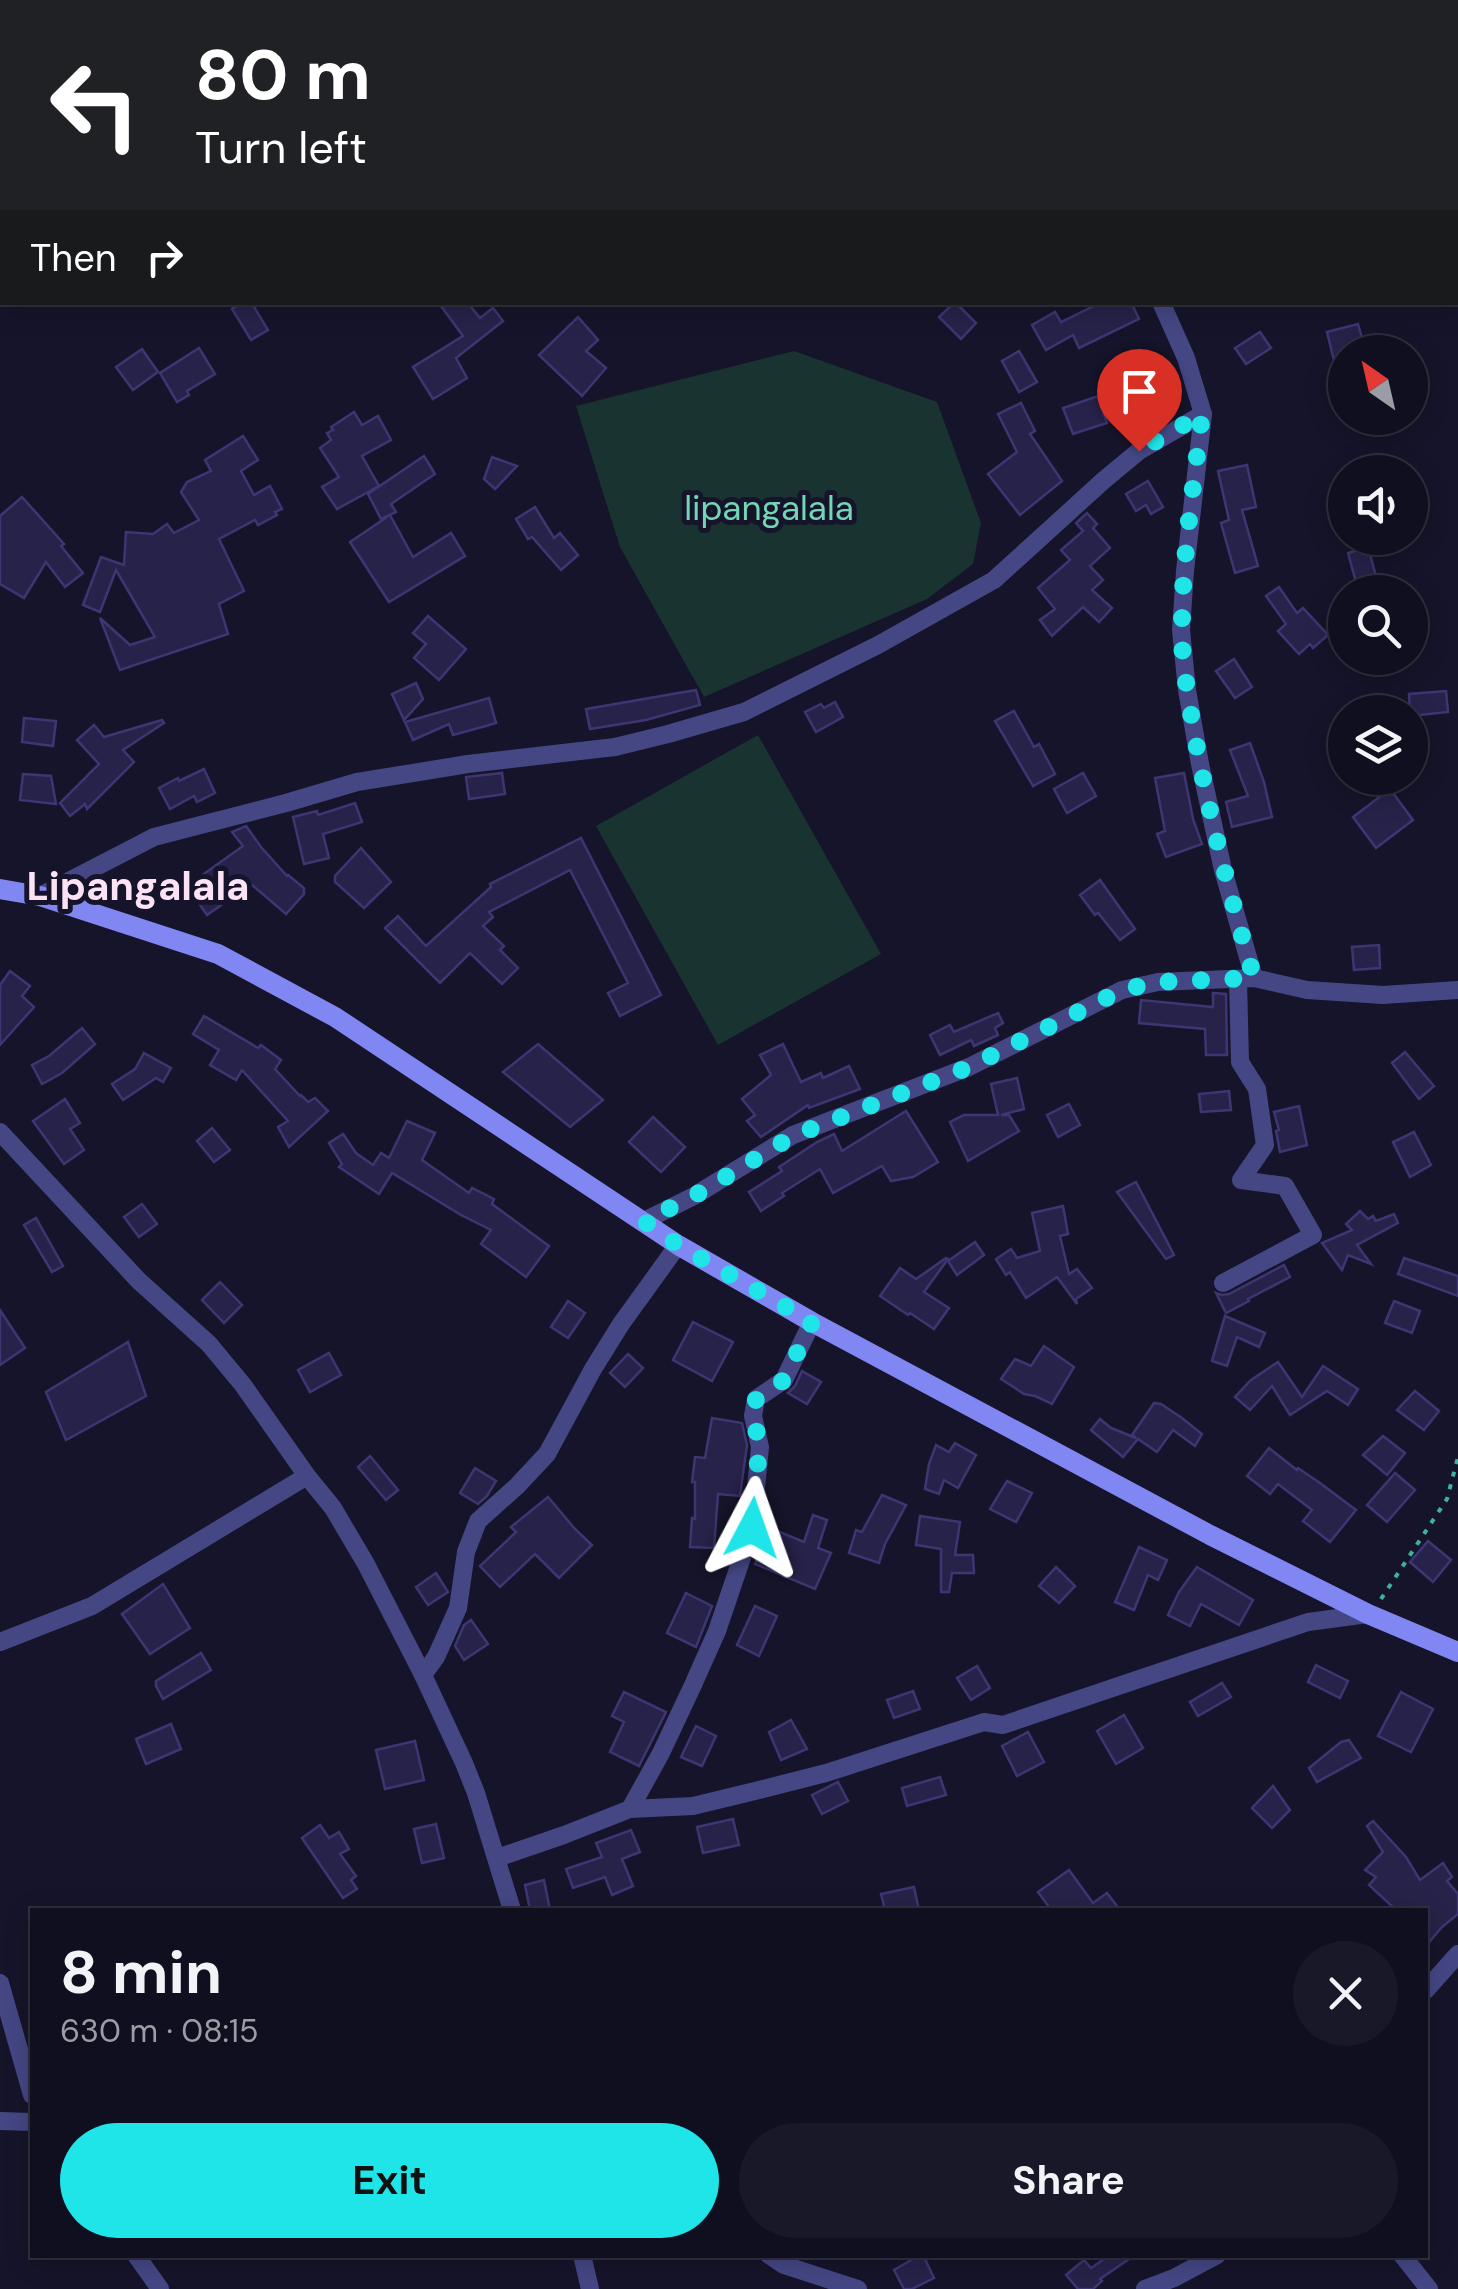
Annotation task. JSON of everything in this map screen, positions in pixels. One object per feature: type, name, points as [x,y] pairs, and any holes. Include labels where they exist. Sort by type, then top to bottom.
[{"type":"main road","points":[[0,889],[40,896],[218,954],[335,1017],[678,1245],[812,1322],[1210,1535],[1368,1614],[1458,1652]]},
{"type":"street","points":[[1162,305],[1186,358],[1202,414],[1182,630],[1187,690],[1200,764],[1246,979],[1240,1062],[1257,1090],[1265,1145],[1241,1180],[1285,1186],[1313,1235],[1223,1283]]},
{"type":"street","points":[[40,896],[154,837],[357,782],[615,747],[744,712],[878,645],[994,580],[1139,451],[1202,414]]},
{"type":"street","points":[[644,1221],[694,1196],[793,1136],[969,1067],[1122,990],[1158,982],[1246,979],[1307,990],[1383,995],[1458,990]]},
{"type":"street","points":[[0,1132],[139,1281],[209,1344],[244,1385],[333,1508],[366,1564],[464,1763],[511,1908]]},
{"type":"street","points":[[423,1675],[436,1658],[458,1608],[466,1552],[478,1521],[547,1454],[621,1324],[678,1245]]},
{"type":"street","points":[[630,1809],[694,1685],[752,1528],[760,1447],[753,1416],[756,1399],[784,1380],[812,1322]]},
{"type":"street","points":[[0,1642],[92,1606],[307,1476]]},
{"type":"street","points":[[496,1858],[630,1809],[693,1806],[826,1773],[984,1722],[1003,1725],[1308,1622],[1368,1614]]},
{"type":"street","points":[[1428,1989],[1458,1954]]},
{"type":"street","points":[[0,1982],[30,2088]]},
{"type":"street","points":[[0,2121],[30,2122]]},
{"type":"street","points":[[138,2258],[160,2289]]},
{"type":"street","points":[[583,2258],[590,2289]]},
{"type":"street","points":[[774,2258],[858,2289]]},
{"type":"street","points":[[1145,2289],[1211,2258]]},
{"type":"street","points":[[1404,2258],[1429,2289]]},
{"type":"path","points":[[1368,1614],[1388,1590],[1446,1499],[1458,1457]]},
{"type":"green space","name":"lipangalala","points":[[794,351],[937,402],[981,523],[973,564],[927,599],[704,697],[620,547],[576,406]]},
{"type":"green space","points":[[758,735],[881,954],[718,1045],[596,826]]},
{"type":"building","points":[[253,305],[268,330],[251,340],[232,309]]},
{"type":"building","points":[[440,305],[469,305],[480,318],[493,308],[503,321],[456,358],[467,378],[433,399],[413,367],[463,336]]},
{"type":"building","points":[[952,305],[958,305],[976,323],[961,339],[939,317]]},
{"type":"building","points":[[1096,305],[1132,305],[1139,319],[1079,348],[1073,335],[1046,350],[1032,325],[1055,312],[1061,322]]},
{"type":"building","points":[[578,317],[598,340],[586,351],[606,368],[582,396],[539,355]]},
{"type":"building","points":[[1358,324],[1361,335],[1328,336],[1327,332]]},
{"type":"building","points":[[1260,332],[1271,348],[1246,364],[1235,348]]},
{"type":"building","points":[[199,348],[215,374],[177,402],[160,373]]},
{"type":"building","points":[[142,349],[158,372],[133,390],[116,367]]},
{"type":"building","points":[[1019,351],[1037,382],[1019,392],[1002,361]]},
{"type":"building","points":[[1098,396],[1107,423],[1073,434],[1063,408]]},
{"type":"building","points":[[1021,403],[1035,431],[1030,434],[1062,481],[1020,515],[988,474],[1017,452],[998,414]]},
{"type":"building","points":[[354,412],[362,425],[378,416],[391,440],[362,456],[379,486],[337,509],[322,487],[339,477],[320,448],[331,440],[327,433],[333,430],[331,427]]},
{"type":"building","points":[[243,436],[258,460],[241,471],[254,495],[270,486],[282,509],[258,525],[255,520],[219,539],[244,591],[219,604],[228,634],[120,670],[100,618],[130,645],[155,637],[116,570],[100,612],[83,605],[101,557],[124,565],[126,532],[153,534],[167,524],[174,533],[199,520],[181,492],[187,482],[211,471],[205,460]]},
{"type":"building","points":[[424,456],[435,474],[391,504],[396,512],[381,519],[368,494]]},
{"type":"building","points":[[492,457],[517,466],[495,489],[484,479]]},
{"type":"building","points":[[1247,465],[1256,507],[1242,510],[1258,566],[1235,573],[1221,523],[1229,520],[1218,471]]},
{"type":"building","points":[[1148,481],[1163,507],[1151,514],[1146,505],[1136,511],[1126,494]]},
{"type":"building","points":[[22,497],[64,544],[61,546],[83,573],[65,587],[46,562],[24,598],[0,584],[0,516]]},
{"type":"building","points":[[535,507],[554,538],[560,533],[578,555],[561,570],[532,537],[528,539],[516,519]]},
{"type":"building","points":[[1087,513],[1097,524],[1093,528],[1110,548],[1090,566],[1103,580],[1092,590],[1112,608],[1099,622],[1083,607],[1052,636],[1040,620],[1055,609],[1038,588],[1070,560],[1061,550],[1083,531],[1076,523]]},
{"type":"building","points":[[390,515],[413,557],[451,533],[465,556],[389,602],[350,542]]},
{"type":"building","points":[[1349,555],[1370,555],[1376,575],[1354,575]]},
{"type":"building","points":[[1279,587],[1297,613],[1303,608],[1328,635],[1299,654],[1278,631],[1286,624],[1266,596]]},
{"type":"building","points":[[428,616],[466,649],[439,680],[414,658],[426,644],[413,633]]},
{"type":"building","points":[[1234,659],[1252,687],[1235,698],[1216,671]]},
{"type":"building","points":[[416,683],[423,699],[404,720],[392,694]]},
{"type":"building","points":[[696,690],[700,705],[646,720],[590,729],[586,709]]},
{"type":"building","points":[[1446,691],[1448,712],[1428,714],[1428,695],[1409,694]]},
{"type":"building","points":[[489,698],[496,723],[486,726],[453,735],[449,724],[413,740],[405,722]]},
{"type":"building","points":[[835,702],[843,717],[816,732],[805,712]]},
{"type":"building","points":[[1014,711],[1055,774],[1033,786],[995,721]]},
{"type":"building","points":[[24,718],[56,721],[53,746],[22,742]]},
{"type":"building","points":[[162,720],[164,723],[123,750],[134,762],[87,809],[85,804],[70,816],[60,803],[99,764],[77,740],[94,725],[104,737]]},
{"type":"building","points":[[1250,743],[1272,817],[1232,827],[1226,802],[1248,796],[1230,750]]},
{"type":"building","points":[[204,769],[215,793],[197,802],[194,796],[170,809],[159,788]]},
{"type":"building","points":[[502,773],[505,794],[469,799],[466,777]]},
{"type":"building","points":[[1083,773],[1096,796],[1067,813],[1054,789]]},
{"type":"building","points":[[1184,773],[1202,844],[1166,857],[1157,834],[1165,831],[1155,778]]},
{"type":"building","points":[[23,774],[51,776],[56,804],[20,800]]},
{"type":"building","points":[[1382,795],[1394,795],[1413,820],[1376,848],[1353,817]]},
{"type":"building","points":[[355,803],[362,822],[323,834],[329,858],[304,864],[293,817],[317,811],[318,815]]},
{"type":"building","points":[[246,826],[287,876],[304,888],[304,894],[286,914],[251,884],[207,915],[187,886],[243,846],[232,832]]},
{"type":"building","points":[[581,838],[661,995],[620,1016],[608,993],[628,983],[570,870],[489,912],[493,917],[483,926],[504,946],[500,950],[518,968],[502,984],[470,953],[440,983],[385,928],[398,916],[426,946],[490,884]]},
{"type":"building","points":[[361,848],[391,882],[364,908],[335,882],[335,876]]},
{"type":"building","points":[[1100,880],[1135,929],[1120,940],[1080,895]]},
{"type":"building","points":[[1379,945],[1380,968],[1354,970],[1352,947]]},
{"type":"building","points":[[10,971],[30,986],[22,996],[34,1007],[0,1045],[0,985]]},
{"type":"building","points":[[1213,993],[1226,994],[1227,1055],[1206,1055],[1205,1029],[1139,1023],[1141,1000],[1213,1007]]},
{"type":"building","points":[[998,1013],[1003,1023],[995,1028],[998,1035],[974,1046],[971,1040],[940,1055],[930,1035],[950,1025],[954,1032]]},
{"type":"building","points":[[204,1016],[258,1048],[261,1045],[281,1060],[275,1069],[300,1096],[308,1102],[315,1098],[328,1111],[289,1147],[278,1127],[288,1121],[242,1070],[236,1080],[210,1065],[219,1050],[193,1034]]},
{"type":"building","points":[[82,1028],[95,1044],[62,1073],[42,1084],[32,1065]]},
{"type":"building","points":[[538,1044],[603,1100],[570,1127],[503,1072]]},
{"type":"building","points":[[783,1044],[801,1082],[821,1073],[823,1078],[849,1066],[860,1089],[809,1108],[808,1105],[761,1137],[747,1121],[755,1115],[742,1099],[771,1075],[760,1055]]},
{"type":"building","points":[[1405,1052],[1434,1086],[1419,1099],[1392,1063]]},
{"type":"building","points":[[144,1053],[171,1068],[163,1082],[156,1078],[123,1100],[112,1084],[135,1069]]},
{"type":"building","points":[[1017,1078],[1024,1109],[1001,1115],[1009,1115],[1019,1131],[968,1161],[950,1122],[964,1115],[998,1115],[991,1084]]},
{"type":"building","points":[[1229,1091],[1231,1110],[1201,1112],[1199,1094]]},
{"type":"building","points":[[65,1099],[80,1123],[70,1129],[84,1150],[64,1164],[33,1121]]},
{"type":"building","points":[[1069,1104],[1080,1125],[1058,1137],[1047,1115]]},
{"type":"building","points":[[1299,1106],[1307,1145],[1280,1152],[1274,1112]]},
{"type":"building","points":[[906,1111],[938,1162],[913,1177],[891,1181],[882,1166],[833,1193],[820,1169],[761,1211],[749,1192],[817,1142],[834,1134],[842,1151]]},
{"type":"building","points":[[653,1117],[685,1147],[661,1172],[629,1142]]},
{"type":"building","points":[[407,1121],[435,1133],[422,1160],[469,1193],[472,1188],[494,1199],[492,1204],[549,1246],[526,1277],[481,1244],[491,1230],[392,1173],[379,1194],[339,1167],[342,1164],[329,1143],[343,1134],[356,1153],[373,1165],[381,1153],[389,1158]]},
{"type":"building","points":[[212,1128],[230,1150],[214,1162],[197,1141]]},
{"type":"building","points":[[1414,1132],[1431,1165],[1410,1177],[1393,1142]]},
{"type":"building","points":[[1136,1182],[1174,1255],[1166,1259],[1117,1192]]},
{"type":"building","points":[[142,1204],[157,1224],[139,1237],[124,1217]]},
{"type":"building","points":[[1063,1206],[1068,1234],[1060,1236],[1069,1274],[1077,1269],[1092,1288],[1076,1299],[1077,1304],[1057,1277],[1026,1298],[1010,1272],[1006,1275],[996,1259],[1011,1249],[1017,1258],[1040,1251],[1032,1213]]},
{"type":"building","points":[[1360,1211],[1376,1221],[1394,1214],[1398,1223],[1357,1245],[1371,1264],[1348,1255],[1342,1270],[1322,1243],[1352,1230],[1346,1224]]},
{"type":"building","points":[[36,1218],[63,1266],[52,1272],[24,1225]]},
{"type":"building","points":[[975,1242],[984,1255],[957,1275],[948,1261]]},
{"type":"building","points":[[946,1258],[924,1292],[949,1308],[934,1329],[880,1296],[900,1268],[916,1279]]},
{"type":"building","points":[[1404,1258],[1458,1276],[1458,1296],[1398,1274]]},
{"type":"building","points":[[1284,1265],[1290,1277],[1226,1313],[1216,1293],[1229,1294]]},
{"type":"building","points":[[220,1282],[242,1305],[224,1323],[202,1300]]},
{"type":"building","points":[[568,1301],[585,1313],[568,1338],[551,1327]]},
{"type":"building","points":[[1394,1301],[1420,1311],[1412,1333],[1385,1323]]},
{"type":"building","points":[[0,1310],[25,1348],[0,1365]]},
{"type":"building","points":[[1225,1316],[1265,1333],[1259,1347],[1237,1337],[1227,1366],[1212,1361]]},
{"type":"building","points":[[693,1322],[733,1342],[712,1381],[673,1360]]},
{"type":"building","points":[[128,1342],[146,1396],[66,1440],[46,1392]]},
{"type":"building","points":[[1044,1346],[1074,1367],[1052,1404],[1024,1394],[1001,1379],[1015,1359],[1031,1366]]},
{"type":"building","points":[[329,1353],[341,1375],[310,1392],[298,1370]]},
{"type":"building","points":[[628,1354],[643,1368],[625,1387],[610,1373]]},
{"type":"building","points":[[1278,1362],[1302,1397],[1323,1366],[1358,1389],[1348,1405],[1327,1391],[1290,1415],[1272,1386],[1250,1410],[1235,1397],[1251,1380]]},
{"type":"building","points":[[802,1371],[821,1382],[807,1404],[788,1393]]},
{"type":"building","points":[[1415,1391],[1439,1411],[1424,1430],[1397,1410]]},
{"type":"building","points":[[1154,1403],[1202,1434],[1195,1446],[1173,1430],[1157,1452],[1138,1439],[1123,1457],[1091,1430],[1100,1419],[1136,1438],[1132,1435]]},
{"type":"building","points":[[712,1418],[742,1423],[747,1445],[740,1496],[718,1494],[714,1548],[690,1547],[692,1518],[695,1519],[695,1457],[705,1458]]},
{"type":"building","points":[[1383,1436],[1405,1453],[1387,1475],[1363,1455]]},
{"type":"building","points":[[955,1443],[976,1455],[958,1488],[944,1480],[939,1494],[925,1489],[936,1445],[949,1452]]},
{"type":"building","points":[[1269,1448],[1356,1510],[1330,1542],[1303,1521],[1312,1510],[1278,1484],[1270,1494],[1247,1476]]},
{"type":"building","points":[[370,1456],[398,1490],[386,1500],[358,1467]]},
{"type":"building","points":[[475,1468],[496,1481],[478,1504],[460,1493]]},
{"type":"building","points":[[1395,1473],[1415,1490],[1387,1522],[1367,1505]]},
{"type":"building","points":[[1007,1481],[1032,1493],[1016,1522],[990,1509]]},
{"type":"building","points":[[882,1495],[906,1505],[879,1563],[849,1553],[856,1530],[862,1532]]},
{"type":"building","points":[[548,1497],[592,1545],[559,1578],[535,1554],[500,1587],[480,1566],[516,1532],[511,1527]]},
{"type":"building","points":[[813,1515],[827,1520],[818,1548],[831,1553],[815,1589],[755,1564],[770,1528],[804,1542]]},
{"type":"building","points":[[920,1516],[960,1522],[955,1555],[973,1555],[974,1573],[952,1573],[949,1592],[941,1592],[941,1549],[916,1545]]},
{"type":"building","points":[[1428,1541],[1451,1560],[1433,1582],[1410,1562]]},
{"type":"building","points":[[1139,1547],[1167,1560],[1158,1580],[1148,1575],[1134,1610],[1115,1602]]},
{"type":"building","points":[[1056,1567],[1075,1586],[1059,1603],[1039,1586]]},
{"type":"building","points":[[1197,1567],[1253,1600],[1239,1625],[1201,1604],[1190,1626],[1168,1615]]},
{"type":"building","points":[[436,1573],[448,1592],[428,1605],[416,1587]]},
{"type":"building","points":[[163,1584],[190,1628],[150,1654],[122,1614]]},
{"type":"building","points":[[686,1593],[712,1606],[696,1647],[667,1633]]},
{"type":"building","points":[[755,1606],[777,1616],[759,1656],[737,1645]]},
{"type":"building","points":[[471,1620],[488,1644],[464,1660],[455,1646],[464,1625]]},
{"type":"building","points":[[201,1653],[211,1670],[163,1699],[156,1681]]},
{"type":"building","points":[[1316,1665],[1348,1681],[1340,1698],[1308,1682]]},
{"type":"building","points":[[977,1666],[990,1688],[971,1700],[957,1678]]},
{"type":"building","points":[[1222,1683],[1231,1697],[1198,1716],[1190,1702]]},
{"type":"building","points":[[913,1691],[920,1709],[894,1718],[887,1700]]},
{"type":"building","points":[[624,1692],[666,1712],[639,1766],[610,1752],[624,1722],[612,1716]]},
{"type":"building","points":[[1401,1692],[1433,1709],[1411,1752],[1378,1736]]},
{"type":"building","points":[[1124,1715],[1143,1748],[1116,1764],[1097,1731]]},
{"type":"building","points":[[791,1720],[807,1749],[781,1760],[769,1732]]},
{"type":"building","points":[[171,1724],[181,1749],[146,1764],[136,1739]]},
{"type":"building","points":[[696,1726],[716,1736],[702,1766],[681,1757]]},
{"type":"building","points":[[1028,1732],[1044,1762],[1017,1776],[1002,1746]]},
{"type":"building","points":[[1349,1740],[1361,1758],[1317,1782],[1309,1768]]},
{"type":"building","points":[[415,1741],[424,1780],[385,1789],[376,1750]]},
{"type":"building","points":[[940,1777],[946,1795],[907,1806],[902,1788]]},
{"type":"building","points":[[838,1782],[848,1801],[822,1814],[812,1795]]},
{"type":"building","points":[[1273,1786],[1290,1810],[1272,1828],[1252,1808]]},
{"type":"building","points":[[733,1819],[739,1845],[703,1853],[697,1827]]},
{"type":"building","points":[[1373,1821],[1406,1857],[1420,1880],[1443,1863],[1452,1877],[1447,1881],[1458,1894],[1458,1914],[1428,1943],[1428,1908],[1394,1908],[1369,1885],[1376,1877],[1365,1870],[1383,1852],[1367,1826]]},
{"type":"building","points":[[436,1824],[444,1858],[422,1863],[414,1829]]},
{"type":"building","points":[[320,1825],[329,1838],[339,1832],[349,1849],[340,1854],[356,1876],[351,1880],[357,1889],[343,1898],[302,1838]]},
{"type":"building","points":[[631,1830],[640,1852],[622,1859],[633,1886],[612,1895],[605,1877],[573,1888],[566,1869],[602,1857],[596,1843]]},
{"type":"building","points":[[1069,1870],[1093,1903],[1107,1893],[1118,1908],[1050,1908],[1038,1892]]},
{"type":"building","points":[[544,1880],[550,1908],[530,1908],[525,1885]]},
{"type":"building","points":[[914,1887],[919,1908],[884,1908],[881,1894]]},
{"type":"building","points":[[915,2258],[924,2258],[934,2278],[904,2289],[894,2270]]},
{"type":"building","points":[[1106,2258],[1131,2258],[1100,2279],[1093,2289],[1078,2289],[1066,2275],[1084,2260],[1091,2268]]},
{"type":"district","name":"Lipangalala","points":[[138,886]]},
{"type":"route","points":[[752,1528],[760,1447],[753,1416],[756,1399],[784,1380],[812,1322],[678,1245],[644,1221],[694,1196],[793,1136],[969,1067],[1122,990],[1158,982],[1254,978],[1223,870],[1187,690],[1182,630],[1185,571],[1202,414],[1139,451]]}]
